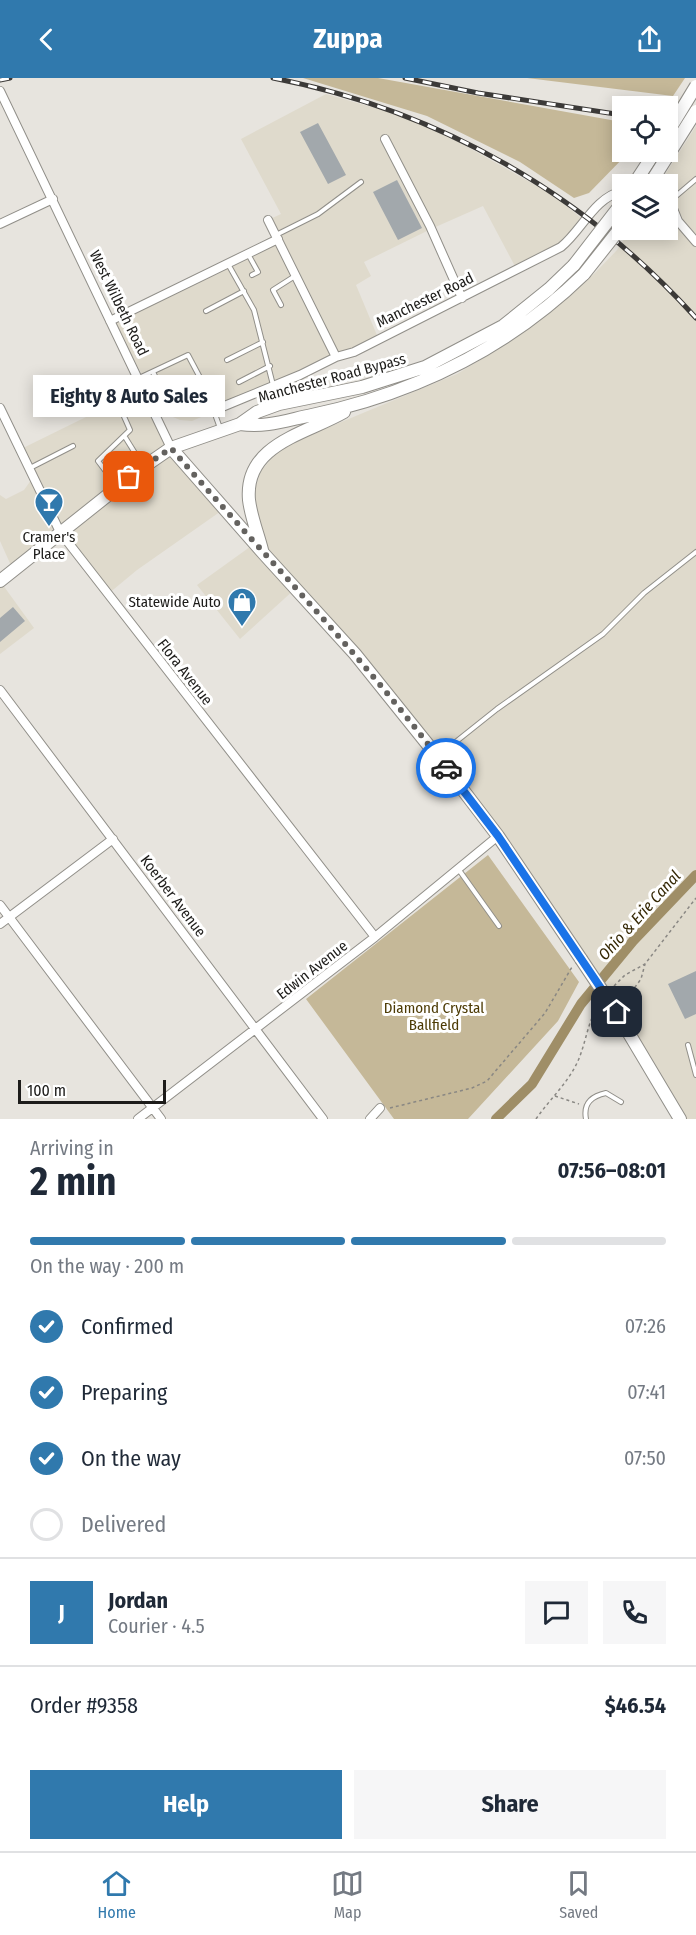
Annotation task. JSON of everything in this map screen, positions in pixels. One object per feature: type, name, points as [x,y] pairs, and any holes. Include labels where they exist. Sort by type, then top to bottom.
[{"type":"main road","points":[[678,116],[696,86]]},
{"type":"main road","points":[[656,174],[696,111]]},
{"type":"main road","name":"Manchester Road Bypass","points":[[171,448],[240,424],[257,412],[279,404],[381,382],[455,353],[516,316],[574,265],[612,216]]},
{"type":"main road","name":"Manchester Road Bypass","points":[[240,424],[260,427],[357,405],[422,382],[477,356],[530,322],[584,274],[612,239]]},
{"type":"main road","points":[[264,554],[249,496],[250,482],[260,459],[284,439],[357,405]]},
{"type":"main road","points":[[0,581],[143,466],[171,448]]},
{"type":"main road","name":"West Wilbeth Road","points":[[171,448],[355,654],[438,756],[498,836],[616,1011],[680,1119]]},
{"type":"street","name":"West Wilbeth Road","points":[[0,92],[171,448]]},
{"type":"street","points":[[385,139],[430,226],[462,298]]},
{"type":"street","name":"Manchester Road","points":[[222,407],[274,387],[336,357],[354,352],[561,247],[578,232],[603,200],[612,196]]},
{"type":"street","points":[[0,224],[53,199]]},
{"type":"street","points":[[268,220],[336,357]]},
{"type":"street","points":[[678,221],[696,242]]},
{"type":"street","points":[[110,321],[248,254],[277,237]]},
{"type":"street","name":"Flora Avenue","points":[[0,408],[60,532],[375,938]]},
{"type":"street","name":"Koerber Avenue","points":[[0,690],[323,1119]]},
{"type":"street","name":"Edwin Avenue","points":[[138,1119],[375,938],[498,836]]},
{"type":"street","points":[[0,924],[113,839]]},
{"type":"street","points":[[0,905],[161,1119]]},
{"type":"street","points":[[370,1119],[380,1108]]},
{"type":"lane","points":[[678,194],[696,179]]},
{"type":"lane","points":[[277,237],[318,214],[361,182]]},
{"type":"lane","points":[[248,254],[258,272],[252,275]]},
{"type":"lane","points":[[228,263],[254,310],[274,387]]},
{"type":"lane","points":[[281,305],[273,290],[296,275]]},
{"type":"lane","points":[[206,311],[244,291]]},
{"type":"lane","points":[[227,360],[262,342]]},
{"type":"lane","points":[[138,379],[188,355],[205,387],[221,431]]},
{"type":"lane","points":[[239,382],[270,366]]},
{"type":"lane","points":[[153,372],[165,396],[173,404],[205,387]]},
{"type":"lane","points":[[117,487],[98,461],[125,436],[130,426],[122,412]]},
{"type":"lane","points":[[125,436],[143,466]]},
{"type":"lane","points":[[30,468],[74,446]]},
{"type":"lane","points":[[438,756],[497,709],[603,634],[644,592],[696,552]]},
{"type":"lane","points":[[459,870],[499,926]]},
{"type":"lane","points":[[688,1045],[696,1075]]},
{"type":"lane","points":[[586,1119],[585,1107],[590,1099],[606,1093],[621,1102]]},
{"type":"path","points":[[616,1011],[641,979],[645,964],[696,898]]},
{"type":"path","points":[[380,1108],[401,1106],[472,1088],[487,1081],[545,1013],[571,969],[581,959]]},
{"type":"path","points":[[630,972],[645,964]]},
{"type":"path","points":[[536,1119],[576,1066],[586,1043]]},
{"type":"path","points":[[555,1095],[585,1107]]},
{"type":"shaded area","points":[[326,94],[396,114],[448,136],[553,195],[585,221],[578,232],[517,270],[483,206],[431,229],[364,262],[371,276],[356,285],[379,340],[192,421],[180,420],[166,414],[110,321],[278,239],[268,220],[281,214],[241,139]]},
{"type":"shaded area","points":[[696,126],[696,1119],[680,1119],[498,836],[295,589],[240,639],[197,585],[254,544],[250,504],[261,471],[281,447],[457,374],[516,338],[595,273],[624,240],[678,240],[678,174],[665,174],[673,162],[678,162],[678,154]]},
{"type":"shaded area","points":[[143,389],[171,448],[224,509],[137,570],[108,594],[60,532],[13,570],[0,541],[0,495],[6,499],[24,490],[34,476],[23,448]]},
{"type":"shaded area","points":[[0,581],[34,628],[0,654]]},
{"type":"green space","points":[[303,78],[378,78],[612,120],[612,162],[619,162],[589,193],[574,198],[520,162],[427,116]]},
{"type":"green space","points":[[527,78],[685,78],[673,96]]},
{"type":"green space","name":"Diamond Crystal Ballfield","points":[[488,855],[579,982],[558,1021],[468,1119],[394,1119],[306,999]]},
{"type":"building","points":[[318,123],[346,175],[328,184],[300,132]]},
{"type":"building","points":[[397,180],[422,228],[398,240],[373,192]]},
{"type":"building","points":[[13,607],[25,621],[0,642],[0,618]]},
{"type":"building","points":[[696,971],[696,1014],[685,1019],[668,984]]},
{"type":"waterway","name":"Ohio & Erie Canal","points":[[496,1119],[532,1084],[581,1004],[633,941],[696,875]]},
{"type":"railway","points":[[0,80],[10,78]]},
{"type":"railway","points":[[273,78],[334,92],[393,111],[450,135],[504,163],[556,196],[605,232],[652,273],[696,318]]},
{"type":"railway","points":[[405,78],[478,93],[612,113]]},
{"type":"railway","points":[[678,116],[696,119]]},
{"type":"way so far","points":[[129,477],[171,448],[355,654],[446,768]]},
{"type":"place","name":"Eighty 8 Auto Sales","points":[[129,477]]},
{"type":"place","name":"Cramer's Place","points":[[49,528]]},
{"type":"place","name":"Statewide Auto","points":[[242,628]]},
{"type":"route","points":[[446,768],[498,836],[617,1012]]}]
